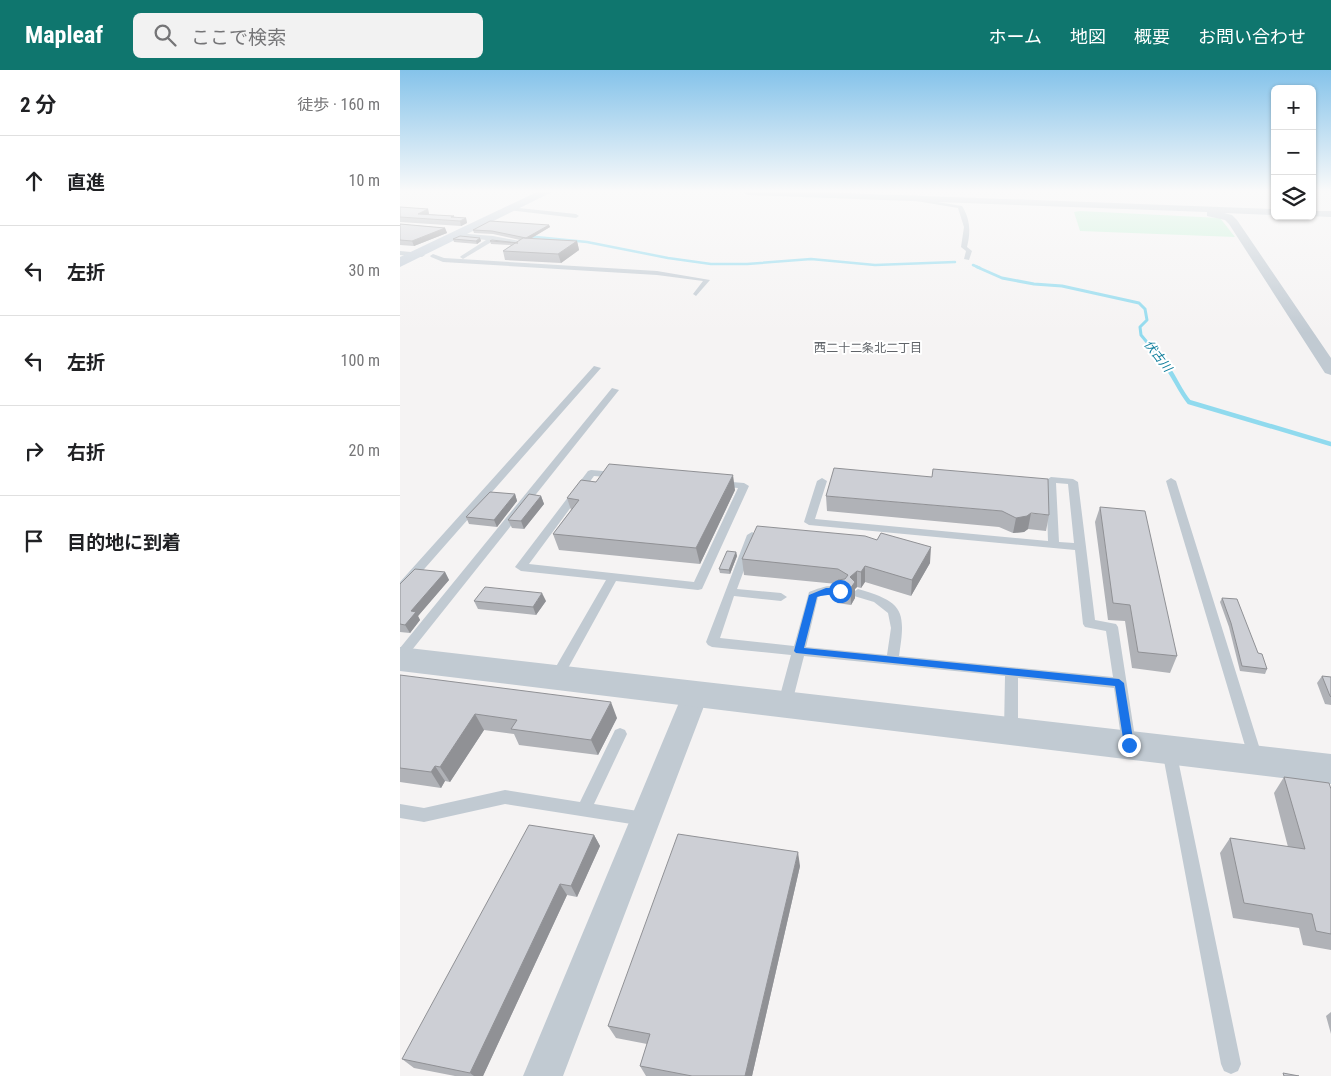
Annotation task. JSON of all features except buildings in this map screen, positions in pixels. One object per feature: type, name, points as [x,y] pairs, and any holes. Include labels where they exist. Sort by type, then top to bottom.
[{"type":"main road","points":[[400,264],[444,239]]},
{"type":"street","points":[[1245,239],[1331,370]]},
{"type":"street","points":[[400,658],[1331,770]]},
{"type":"street","points":[[543,1076],[696,693]]},
{"type":"lane","points":[[463,258],[492,239]]},
{"type":"lane","points":[[500,239],[522,242]]},
{"type":"lane","points":[[966,239],[964,247],[969,250],[967,259]]},
{"type":"lane","points":[[400,253],[499,259]]},
{"type":"lane","points":[[433,256],[443,260],[657,273],[707,280],[696,294]]},
{"type":"lane","points":[[400,589],[597,368]]},
{"type":"lane","points":[[400,658],[615,390]]},
{"type":"lane","points":[[591,473],[744,486],[698,586],[613,577],[521,567],[591,473]]},
{"type":"lane","points":[[1054,544],[1051,480],[1073,482],[1089,624],[1112,627],[1129,745]]},
{"type":"lane","points":[[822,481],[809,522],[1081,547]]},
{"type":"lane","points":[[1171,481],[1256,761]]},
{"type":"lane","points":[[752,535],[712,642],[1119,683]]},
{"type":"lane","points":[[556,677],[613,577]]},
{"type":"lane","points":[[785,703],[814,595],[826,590],[840,591]]},
{"type":"lane","points":[[730,592],[781,597]]},
{"type":"lane","points":[[858,593],[878,599],[894,611],[897,628],[892,660]]},
{"type":"lane","points":[[1011,672],[1011,731]]},
{"type":"lane","points":[[584,810],[620,734]]},
{"type":"lane","points":[[1169,750],[1231,1064]]},
{"type":"lane","points":[[400,811],[424,815],[505,797],[645,820]]},
{"type":"waterway","name":"伏古川","points":[[556,239],[587,242],[668,258],[711,264],[747,264],[811,259],[875,265],[955,262]]},
{"type":"waterway","name":"伏古川","points":[[973,265],[980,268]]},
{"type":"waterway","name":"伏古川","points":[[977,267],[1002,278],[1034,284],[1062,286],[1139,303],[1145,309],[1147,320],[1140,327],[1141,335],[1165,364]]},
{"type":"waterway","name":"伏古川","points":[[1164,363],[1189,402],[1331,444]]},
{"type":"district","name":"西二十二条北二丁目","points":[[868,348]]},
{"type":"route","points":[[840,591],[826,590],[814,595],[799,651],[1119,683],[1129,745]]}]
